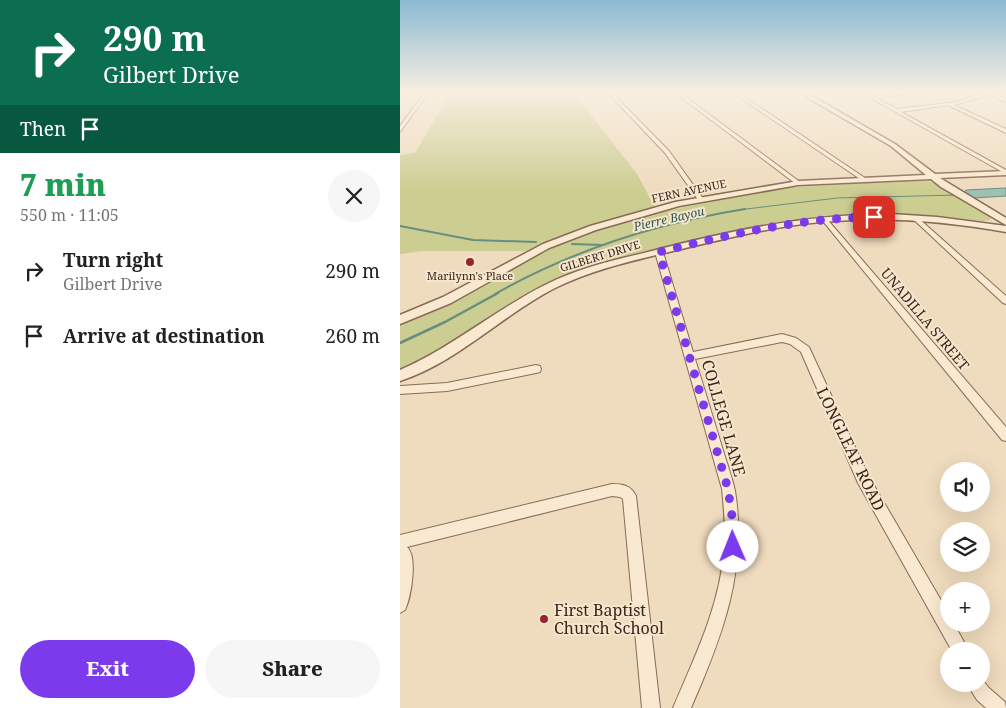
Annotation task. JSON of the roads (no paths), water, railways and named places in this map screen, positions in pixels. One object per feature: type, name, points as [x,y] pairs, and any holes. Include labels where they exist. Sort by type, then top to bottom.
[{"type":"street","points":[[641,125],[667,152],[701,200]]},
{"type":"street","points":[[720,125],[798,184]]},
{"type":"street","points":[[783,125],[865,180]]},
{"type":"street","points":[[858,125],[893,145],[947,187],[988,209],[1006,222]]},
{"type":"street","points":[[921,125],[1006,173]]},
{"type":"street","points":[[993,125],[1006,131]]},
{"type":"street","name":"FERN AVENUE","points":[[400,320],[447,300],[522,258],[570,236],[662,208],[798,184],[1006,173]]},
{"type":"street","points":[[982,224],[994,218],[988,209]]},
{"type":"street","name":"GILBERT DRIVE","points":[[401,376],[464,342],[524,300],[554,284],[586,272],[659,252],[765,227],[824,219],[886,216],[982,224],[1006,229]]},
{"type":"street","points":[[916,218],[1006,301]]},
{"type":"street","name":"UNADILLA STREET","points":[[824,219],[1006,436]]},
{"type":"street","name":"COLLEGE LANE","points":[[659,252],[728,489],[732,516],[733,547],[729,580],[722,610],[705,656],[682,708]]},
{"type":"street","name":"LONGLEAF ROAD","points":[[690,356],[782,338],[800,344],[805,350],[847,445],[878,507],[956,642]]},
{"type":"street","points":[[400,390],[447,387],[536,369]]},
{"type":"street","points":[[400,542],[612,490],[623,491],[629,496],[651,708]]},
{"type":"street","points":[[400,551],[405,555],[404,584],[400,605]]},
{"type":"street","points":[[982,692],[999,708]]},
{"type":"waterway","name":"Pierre Bayou","points":[[742,209],[837,198],[958,195]]},
{"type":"waterway","name":"Pierre Bayou","points":[[603,245],[648,230],[742,209]]},
{"type":"waterway","name":"Pierre Bayou","points":[[738,210],[742,209]]},
{"type":"waterway","points":[[400,226],[473,240],[536,242]]},
{"type":"waterway","points":[[572,244],[603,245]]},
{"type":"waterway","name":"Pierre Bayou","points":[[495,294],[555,264],[603,245]]},
{"type":"waterway","name":"Pierre Bayou","points":[[400,343],[445,322],[498,293]]},
{"type":"place","name":"Marilynn's Place","points":[[470,262]]},
{"type":"place","name":"First Baptist Church School","points":[[544,619]]}]
